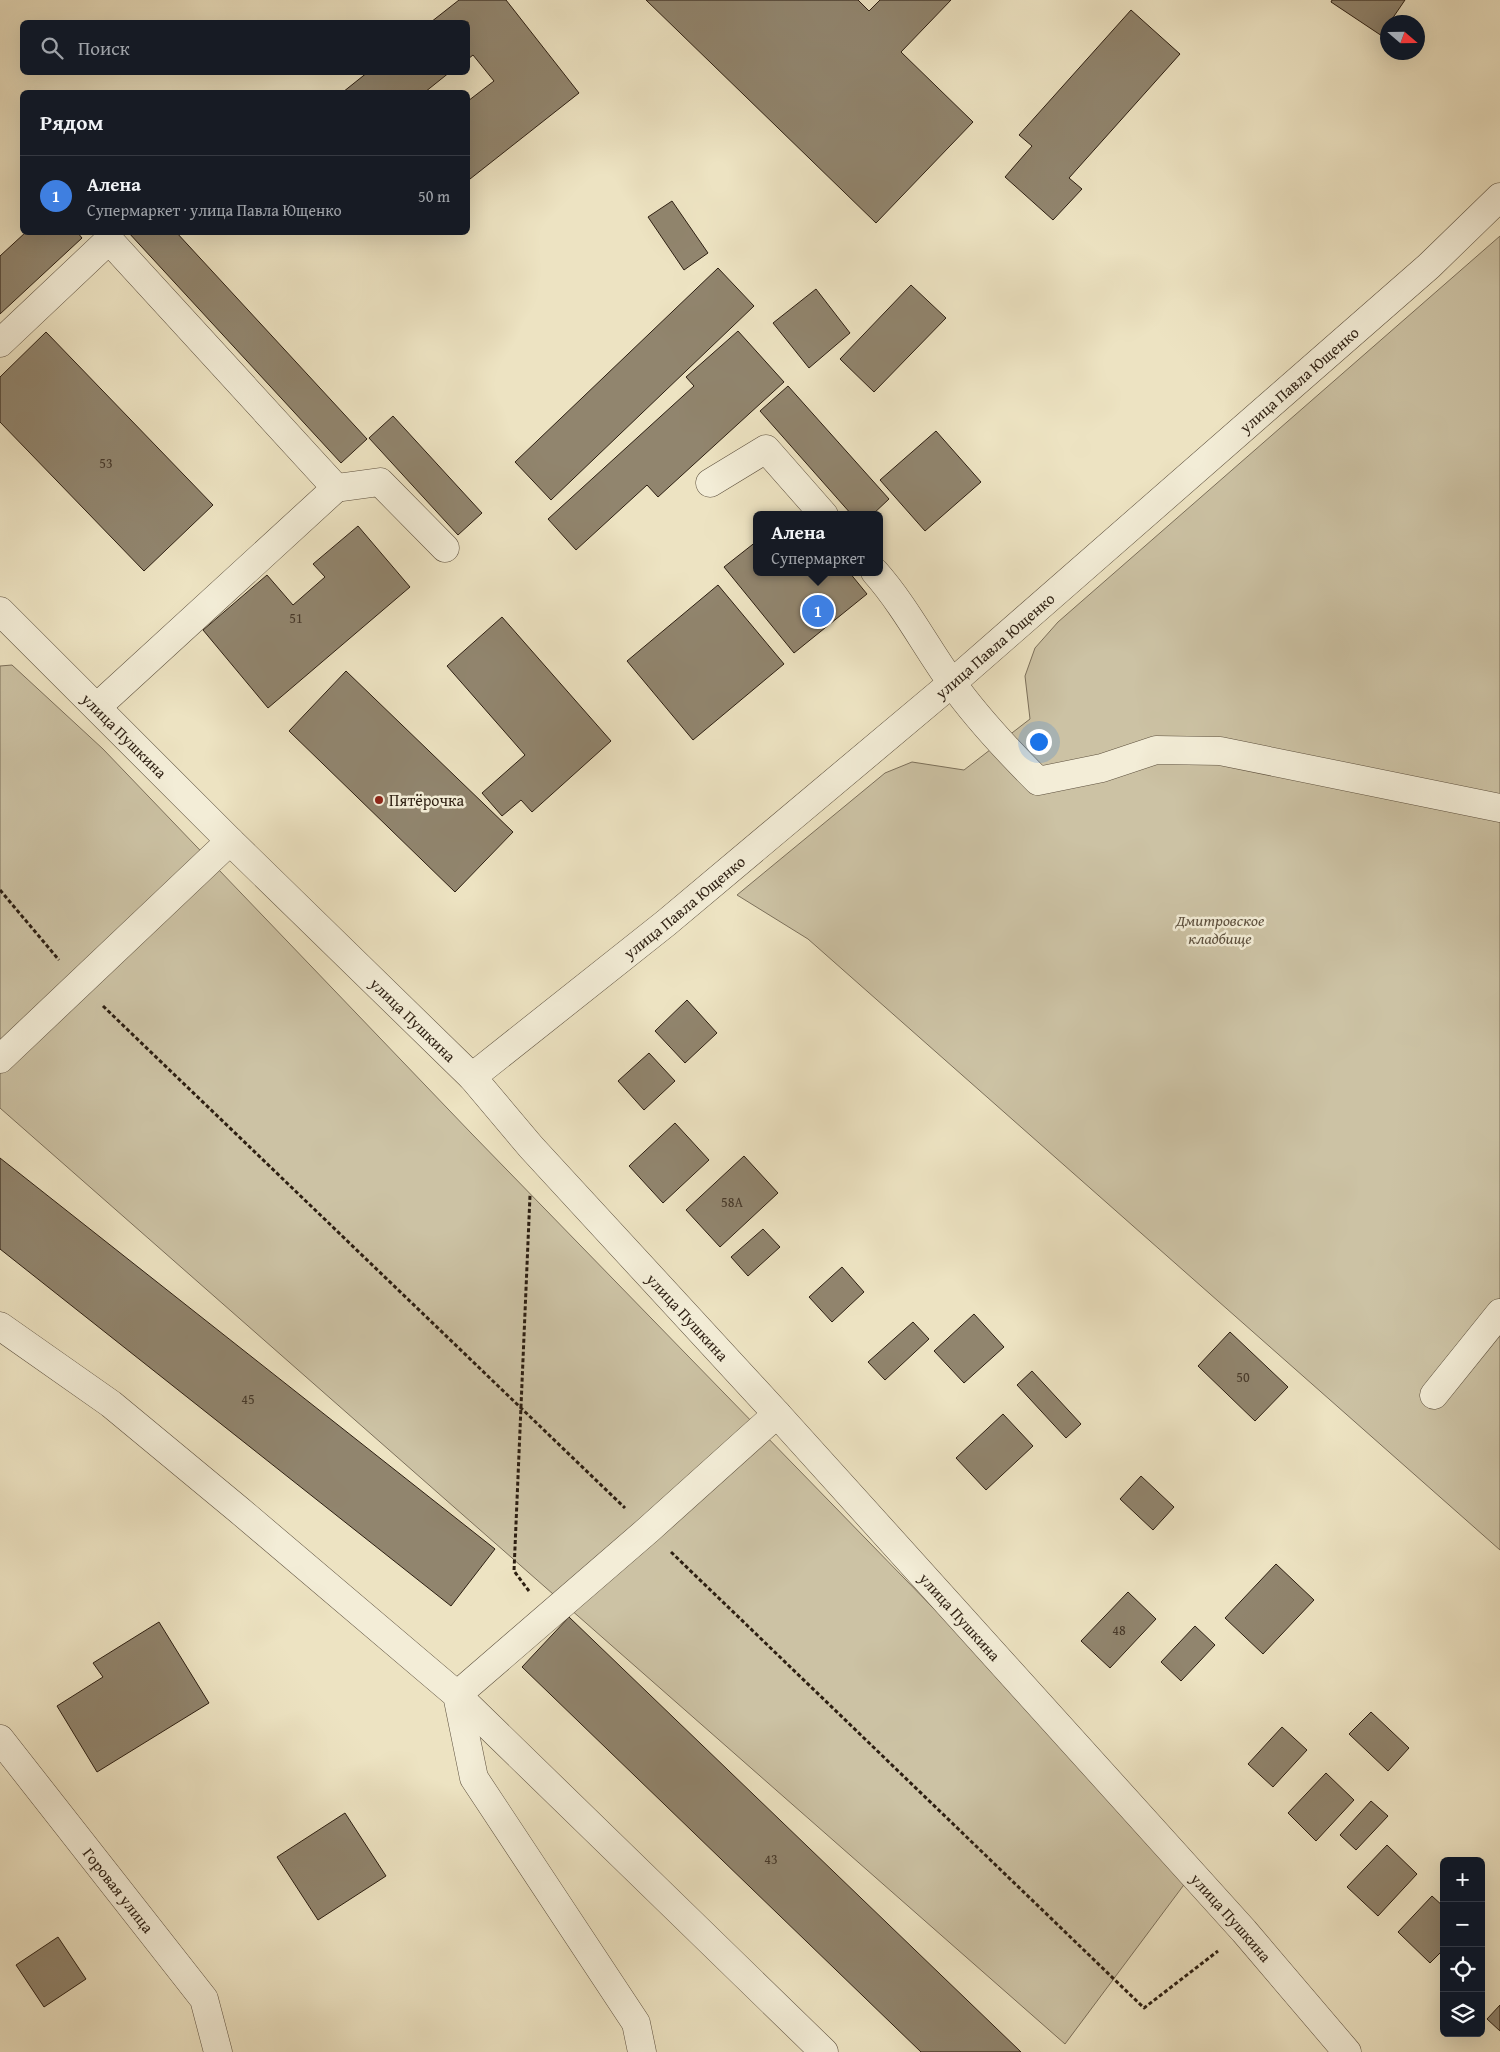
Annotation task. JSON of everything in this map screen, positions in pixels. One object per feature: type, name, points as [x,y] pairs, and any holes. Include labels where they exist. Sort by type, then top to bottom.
[{"type":"street","name":"улица Павла Ющенко","points":[[472,1077],[516,1040],[666,923],[952,683],[1429,266],[1500,197]]},
{"type":"street","points":[[0,343],[110,240],[336,488]]},
{"type":"street","points":[[710,483],[766,449],[820,511]]},
{"type":"street","points":[[97,707],[336,488],[380,482],[445,548]]},
{"type":"street","points":[[879,576],[952,683],[994,737],[1038,781],[1102,768],[1156,750],[1220,751],[1500,808]]},
{"type":"street","name":"улица Пушкина","points":[[0,611],[230,841],[472,1077],[531,1147],[777,1414],[1244,1931],[1347,2052]]},
{"type":"street","points":[[0,1060],[230,841]]},
{"type":"street","points":[[1434,1395],[1500,1313]]},
{"type":"street","points":[[0,1326],[111,1404],[239,1510],[456,1695],[824,2052]]},
{"type":"street","points":[[456,1695],[648,1530],[777,1414]]},
{"type":"street","points":[[456,1695],[474,1778],[636,2023],[642,2052]]},
{"type":"street","name":"Горовая улица","points":[[0,1739],[204,1999],[218,2052]]},
{"type":"path","points":[[0,890],[80,984],[1144,2008],[1244,1931]]},
{"type":"path","points":[[531,1147],[522,1410],[514,1571],[548,1616]]},
{"type":"green space","name":"Дмитровское кладбище","points":[[1500,236],[1500,1550],[808,939],[737,895],[885,773],[912,762],[964,770],[1030,719],[1025,676],[1035,648],[1058,622]]},
{"type":"green space","points":[[12,665],[103,749],[471,1133],[1192,1874],[1065,2044],[0,1108],[0,666]]},
{"type":"building","points":[[459,0],[506,0],[579,93],[470,179],[470,99],[494,81],[473,55],[470,57],[470,20],[434,20]]},
{"type":"building","points":[[646,0],[858,0],[869,11],[880,0],[951,0],[901,52],[973,122],[876,223]]},
{"type":"building","points":[[1332,0],[1405,0],[1395,15],[1380,15],[1380,35],[1331,2]]},
{"type":"building","points":[[1131,10],[1180,54],[1069,178],[1082,189],[1053,220],[1005,177],[1032,146],[1019,135]]},
{"type":"building","points":[[364,75],[446,75],[428,90],[346,90]]},
{"type":"building","points":[[672,201],[708,253],[684,270],[648,217]]},
{"type":"building","points":[[23,235],[80,235],[82,238],[0,314],[0,256]]},
{"type":"building","points":[[131,235],[179,235],[367,439],[341,463]]},
{"type":"building","points":[[718,268],[754,306],[551,500],[515,462]]},
{"type":"building","points":[[911,285],[946,318],[874,392],[840,359]]},
{"type":"building","points":[[816,289],[850,333],[809,368],[773,323]]},
{"type":"building","points":[[738,331],[784,382],[658,497],[647,485],[576,550],[548,519],[694,386],[686,377]]},
{"type":"building","points":[[46,332],[213,505],[144,571],[0,422],[0,377]]},
{"type":"building","points":[[788,386],[889,499],[876,511],[848,511],[760,411]]},
{"type":"building","points":[[393,416],[482,513],[458,535],[369,438]]},
{"type":"building","points":[[936,431],[981,482],[925,531],[880,480]]},
{"type":"building","points":[[358,526],[410,587],[268,708],[203,630],[267,575],[293,605],[325,577],[313,564]]},
{"type":"building","points":[[753,544],[753,576],[852,576],[867,594],[794,653],[724,567]]},
{"type":"building","points":[[718,585],[784,664],[693,740],[627,661]]},
{"type":"building","points":[[502,617],[611,741],[532,812],[521,800],[502,816],[482,793],[525,755],[447,666]]},
{"type":"building","points":[[346,671],[513,832],[455,892],[289,731]]},
{"type":"building","points":[[687,1000],[717,1033],[685,1063],[655,1031]]},
{"type":"building","points":[[649,1053],[675,1081],[644,1110],[618,1081]]},
{"type":"building","points":[[675,1123],[709,1160],[663,1203],[629,1166]]},
{"type":"building","points":[[744,1156],[778,1193],[720,1247],[686,1210]]},
{"type":"building","points":[[0,1158],[495,1549],[451,1606],[0,1249]]},
{"type":"building","points":[[763,1229],[780,1247],[748,1276],[731,1257]]},
{"type":"building","points":[[842,1267],[864,1292],[832,1322],[809,1297]]},
{"type":"building","points":[[974,1314],[1004,1347],[964,1383],[934,1351]]},
{"type":"building","points":[[913,1322],[929,1339],[885,1380],[868,1362]]},
{"type":"building","points":[[1230,1332],[1288,1387],[1255,1421],[1198,1366]]},
{"type":"building","points":[[1032,1371],[1081,1424],[1066,1438],[1017,1385]]},
{"type":"building","points":[[1003,1414],[1033,1446],[986,1490],[956,1458]]},
{"type":"building","points":[[1141,1476],[1174,1507],[1153,1530],[1120,1499]]},
{"type":"building","points":[[1276,1564],[1314,1600],[1263,1654],[1225,1618]]},
{"type":"building","points":[[1128,1592],[1156,1619],[1110,1668],[1081,1641]]},
{"type":"building","points":[[569,1617],[1021,2052],[921,2052],[522,1667]]},
{"type":"building","points":[[159,1622],[209,1703],[97,1772],[57,1706],[103,1677],[93,1663]]},
{"type":"building","points":[[1195,1626],[1215,1645],[1181,1681],[1161,1662]]},
{"type":"building","points":[[1371,1712],[1409,1748],[1388,1771],[1349,1734]]},
{"type":"building","points":[[1282,1727],[1307,1750],[1273,1787],[1248,1764]]},
{"type":"building","points":[[1326,1773],[1354,1800],[1316,1841],[1288,1813]]},
{"type":"building","points":[[1371,1801],[1388,1816],[1356,1850],[1340,1835]]},
{"type":"building","points":[[345,1813],[386,1876],[318,1920],[277,1857]]},
{"type":"building","points":[[1387,1845],[1417,1874],[1378,1916],[1347,1887]]},
{"type":"building","points":[[1432,1896],[1440,1903],[1440,1953],[1430,1963],[1398,1932]]},
{"type":"building","points":[[58,1937],[86,1979],[44,2007],[16,1965]]},
{"type":"building","points":[[1500,2005],[1500,2031],[1487,2019]]},
{"type":"place","name":"Алена","points":[[818,611]]},
{"type":"place","name":"Пятёрочка","points":[[379,800]]}]
